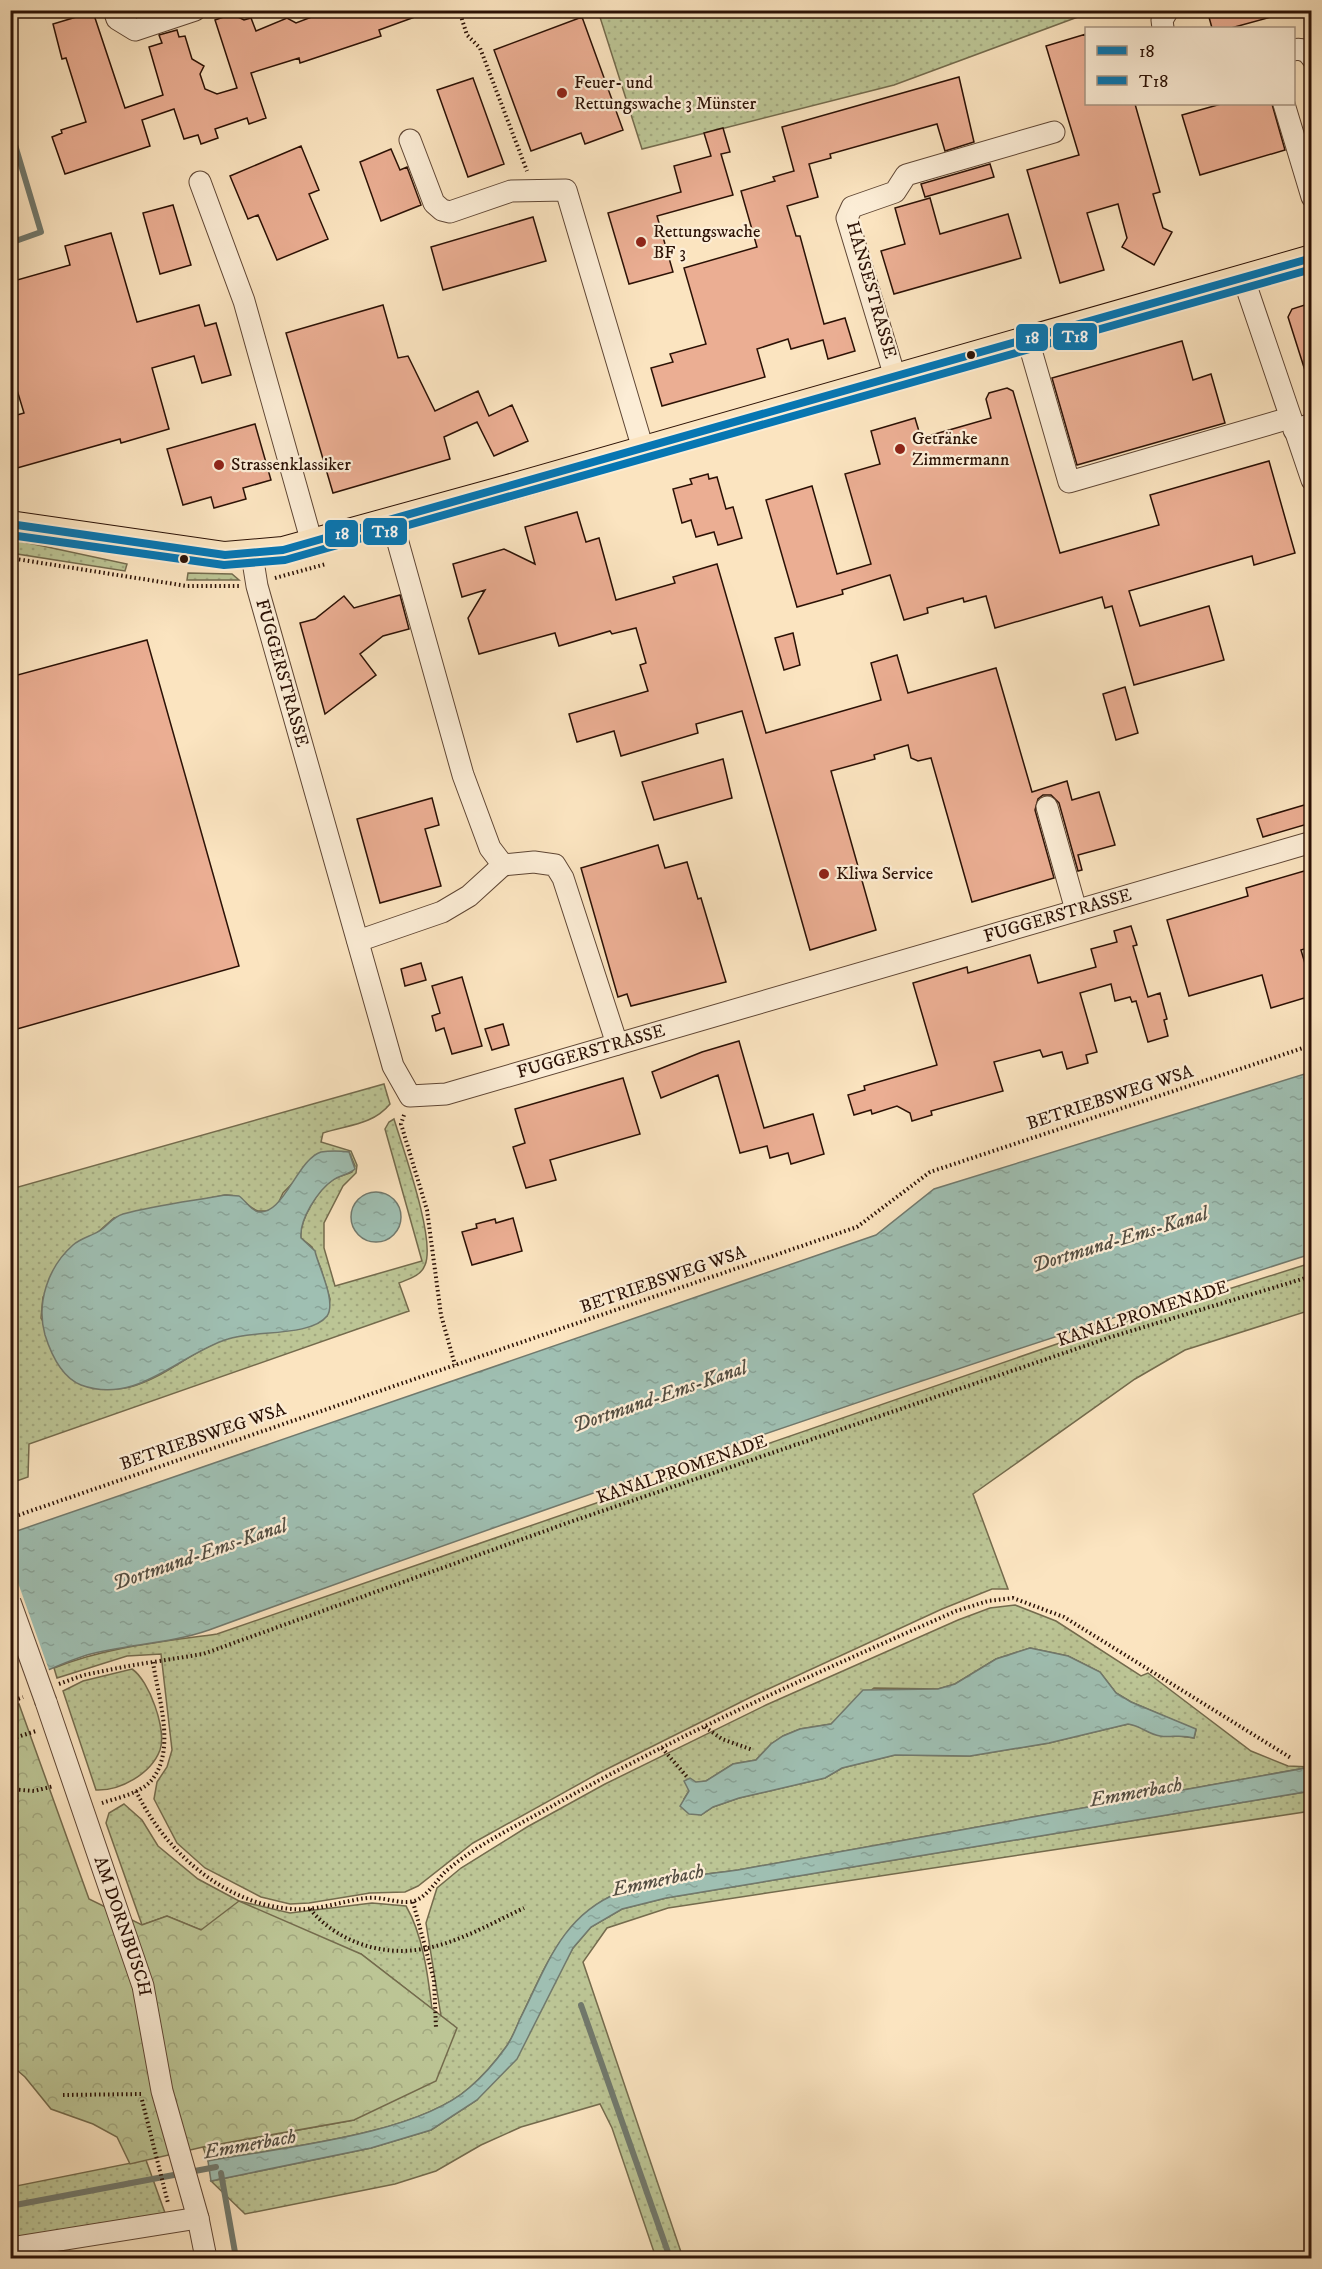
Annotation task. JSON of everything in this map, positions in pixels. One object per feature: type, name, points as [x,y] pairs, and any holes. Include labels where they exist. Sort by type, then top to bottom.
[{"type":"main road","name":"HANSESTRASSE","points":[[10,524],[225,555],[252,555],[312,543],[1311,258]]},
{"type":"street","points":[[114,10],[117,19],[135,30],[195,10]]},
{"type":"street","points":[[1163,27],[1162,20],[1168,10]]},
{"type":"street","points":[[1295,49],[1298,48],[1309,53],[1311,58]]},
{"type":"street","points":[[1284,105],[1311,197]]},
{"type":"street","name":"HANSESTRASSE","points":[[895,377],[847,218],[852,207],[895,192],[906,175],[1054,132]]},
{"type":"street","points":[[410,140],[434,203],[442,210],[450,212],[511,191],[567,190],[643,449]]},
{"type":"street","points":[[200,182],[244,301],[312,543]]},
{"type":"street","points":[[1243,278],[1299,424],[1308,457],[1311,480]]},
{"type":"street","points":[[1028,340],[1069,482],[1299,424]]},
{"type":"street","points":[[392,521],[463,775],[490,848],[503,865]]},
{"type":"street","name":"FUGGERSTRASSE","points":[[252,555],[257,586],[393,1066],[410,1096],[446,1094],[1311,842]]},
{"type":"street","points":[[1047,807],[1076,910]]},
{"type":"street","points":[[358,941],[442,912],[469,896],[503,865],[534,862],[555,866],[606,1005],[617,1044]]},
{"type":"street","name":"AM DORNBUSCH","points":[[10,1602],[84,1809],[143,1986],[162,2091],[196,2212],[206,2259]]},
{"type":"street","points":[[10,2248],[196,2212]]},
{"type":"path","points":[[459,10],[467,35],[480,48],[530,181]]},
{"type":"path","name":"BETRIEBSWEG WSA","points":[[10,1518],[857,1227],[930,1172],[1311,1045]]},
{"type":"path","points":[[410,1096],[401,1124],[427,1210],[445,1334],[455,1365]]},
{"type":"path","name":"KANALPROMENADE","points":[[60,1684],[84,1675],[203,1654],[273,1631],[570,1522],[1100,1341],[1311,1276]]},
{"type":"path","points":[[136,1791],[148,1818],[171,1845],[200,1873],[229,1890],[290,1909],[310,1909],[370,1897],[413,1902],[424,1896],[449,1869],[478,1847],[662,1748],[755,1701],[957,1611],[988,1601],[1012,1598],[1064,1617],[1291,1758]]},
{"type":"path","points":[[84,1809],[136,1791],[149,1783],[158,1767],[164,1748],[153,1662]]},
{"type":"path","points":[[705,1727],[722,1739],[753,1750]]},
{"type":"path","points":[[10,1736],[11,1739],[29,1733]]},
{"type":"path","points":[[662,1748],[688,1778]]},
{"type":"path","points":[[10,1789],[34,1791],[57,1786]]},
{"type":"path","points":[[413,1902],[434,1980],[435,2028]]},
{"type":"path","points":[[310,1909],[342,1937],[373,1948],[401,1953],[443,1945],[524,1908]]},
{"type":"path","points":[[63,2094],[141,2094]]},
{"type":"path","points":[[151,2144],[170,2212]]},
{"type":"green space","points":[[598,10],[1094,11],[894,85],[642,149]]},
{"type":"green space","points":[[10,539],[127,564],[125,571],[11,553]]},
{"type":"green space","points":[[188,573],[232,574],[239,580],[187,580]]},
{"type":"green space","points":[[384,1084],[390,1104],[383,1111],[368,1120],[323,1133],[321,1142],[351,1151],[357,1165],[356,1173],[343,1186],[324,1223],[324,1248],[335,1286],[422,1261],[385,1129],[394,1119],[422,1216],[426,1236],[425,1265],[414,1277],[399,1283],[409,1311],[29,1444],[28,1477],[11,1483],[11,1189]],"holes":[[[323,1152],[349,1152],[355,1166],[352,1172],[334,1179],[322,1190],[306,1214],[301,1231],[301,1238],[312,1247],[321,1269],[330,1299],[327,1316],[303,1328],[225,1339],[155,1377],[130,1387],[117,1389],[80,1384],[41,1318],[43,1297],[97,1233],[114,1218],[225,1195],[236,1196],[258,1211],[269,1211],[277,1206],[283,1193]]]},
{"type":"green space","points":[[1311,1263],[1311,1310],[1185,1350],[1135,1379],[973,1494],[1008,1589],[992,1589],[942,1609],[753,1696],[599,1773],[473,1843],[418,1886],[405,1892],[370,1893],[290,1904],[261,1897],[205,1868],[177,1843],[154,1799],[157,1782],[167,1767],[172,1750],[161,1654],[127,1656],[57,1678],[54,1668],[74,1661],[134,1646],[217,1634],[1083,1335]]},
{"type":"green space","points":[[1015,1605],[1056,1621],[1141,1676],[1148,1673],[1251,1751],[1288,1766],[1311,1767],[738,1870],[662,1880],[618,1893],[599,1903],[569,1930],[547,1963],[506,2047],[474,2084],[445,2104],[416,2117],[345,2137],[208,2161],[203,2147],[354,2120],[456,2028],[441,2016],[426,1923],[437,1888],[461,1868],[527,1827],[605,1784],[766,1705],[990,1608]],"holes":[[[1030,1648],[1068,1656],[1100,1672],[1116,1693],[1131,1702],[1196,1730],[1194,1738],[1149,1732],[1141,1726],[1128,1724],[1049,1743],[970,1756],[895,1755],[842,1768],[825,1778],[739,1798],[713,1807],[701,1815],[684,1799],[689,1791],[687,1784],[706,1781],[733,1764],[756,1760],[771,1744],[783,1736],[800,1729],[831,1724],[874,1688],[938,1689],[955,1684],[996,1659]]]},
{"type":"green space","points":[[132,1669],[145,1683],[155,1706],[161,1730],[160,1750],[150,1767],[134,1779],[115,1788],[96,1790],[63,1691],[83,1681]]},
{"type":"green space","points":[[19,1704],[89,1899],[142,1925],[167,1916],[201,1930],[239,1901],[361,1954],[457,2028],[436,2081],[354,2120],[203,2147],[130,2164],[117,2137],[93,2124],[51,2109],[25,2077],[11,2065],[10,1708]]},
{"type":"green space","points":[[1311,1791],[1311,1811],[668,1908],[607,1928],[583,1962],[683,2258],[656,2258],[612,2128],[600,2104],[521,2127],[481,2145],[436,2171],[395,2184],[245,2214],[211,2181],[371,2148],[431,2130],[477,2100],[546,1997],[573,1948],[591,1927],[622,1909],[666,1898]]},
{"type":"green space","points":[[124,1804],[142,1820],[158,1846],[198,1879],[239,1901],[290,1913],[372,1903],[406,1906],[421,1943],[432,2009],[361,1954],[201,1930],[167,1916],[142,1925],[106,1823],[109,1813]]},
{"type":"green space","points":[[146,2160],[165,2213],[11,2238],[11,2187]]},
{"type":"water","name":"Dortmund-Ems-Kanal","points":[[1311,1072],[1311,1254],[758,1436],[194,1635],[87,1655],[11,1686],[11,1533],[876,1235],[934,1189]]},
{"type":"water","points":[[321,1152],[349,1152],[355,1169],[333,1180],[321,1191],[306,1214],[301,1231],[301,1238],[315,1251],[330,1302],[327,1316],[319,1323],[296,1330],[228,1339],[210,1346],[139,1384],[121,1389],[101,1390],[81,1385],[62,1371],[50,1350],[45,1335],[43,1298],[57,1264],[76,1243],[101,1230],[120,1215],[174,1203],[225,1195],[239,1196],[254,1210],[265,1211],[274,1207],[282,1198],[312,1157]]},
{"type":"water","points":[[376,1192],[390,1196],[397,1203],[401,1217],[397,1231],[390,1238],[376,1242],[362,1238],[355,1231],[351,1217],[355,1203],[362,1196]]},
{"type":"water","points":[[1030,1648],[1068,1656],[1100,1672],[1116,1693],[1131,1702],[1196,1729],[1194,1738],[1160,1736],[1128,1724],[1049,1743],[970,1756],[895,1755],[842,1768],[825,1778],[739,1798],[713,1807],[701,1815],[689,1814],[680,1806],[689,1791],[684,1781],[690,1778],[696,1782],[706,1781],[733,1764],[756,1760],[771,1744],[783,1736],[800,1729],[831,1724],[863,1690],[938,1689],[955,1684],[996,1659]]},
{"type":"water","points":[[1311,1767],[1311,1791],[666,1898],[622,1909],[591,1927],[573,1948],[517,2059],[477,2100],[431,2130],[371,2148],[211,2181],[208,2161],[307,2145],[382,2128],[416,2117],[445,2104],[469,2088],[489,2069],[508,2044],[547,1963],[569,1930],[582,1915],[598,1903],[618,1893],[662,1880],[738,1870]]},
{"type":"pier","points":[[11,1563],[50,1673],[18,1686],[10,1666]]},
{"type":"building","points":[[330,10],[426,10],[426,13],[379,30],[381,36],[300,63],[299,58],[251,73],[266,118],[249,124],[247,118],[215,129],[218,138],[201,144],[198,135],[184,139],[174,109],[142,120],[150,146],[65,174],[52,137],[62,133],[61,130],[86,122],[66,58],[62,59],[53,24],[93,12],[125,108],[163,95],[149,47],[162,43],[159,35],[177,30],[179,37],[185,36],[192,59],[204,66],[200,74],[205,89],[217,94],[237,88],[215,20],[232,14],[244,20],[251,18],[256,31],[287,18],[296,23]]},
{"type":"building","points":[[1207,10],[1277,10],[1278,15],[1235,27],[1212,27]]},
{"type":"building","points":[[582,17],[623,130],[585,144],[581,133],[531,151],[494,50]]},
{"type":"building","points":[[1085,34],[1085,105],[1135,105],[1160,192],[1153,194],[1163,228],[1172,232],[1154,265],[1122,247],[1127,238],[1118,204],[1087,213],[1104,270],[1060,283],[1027,170],[1079,155],[1046,46]]},
{"type":"building","points":[[959,77],[974,142],[945,151],[937,124],[830,154],[831,158],[809,164],[818,197],[787,206],[796,236],[800,236],[824,324],[845,318],[855,351],[828,359],[823,340],[791,349],[788,339],[757,349],[765,377],[662,406],[651,368],[673,362],[670,354],[706,344],[684,268],[757,247],[741,191],[775,181],[773,177],[794,171],[782,127]]},
{"type":"building","points":[[473,78],[504,164],[468,177],[437,90]]},
{"type":"building","points":[[1217,105],[1272,105],[1285,150],[1200,175],[1182,115]]},
{"type":"building","points":[[723,128],[730,152],[721,154],[733,195],[657,216],[673,272],[629,284],[608,213],[681,192],[674,166],[711,156],[704,133]]},
{"type":"building","points":[[301,146],[319,190],[309,194],[328,239],[277,260],[258,215],[248,219],[230,176]]},
{"type":"building","points":[[391,149],[400,170],[407,167],[421,205],[381,221],[360,162]]},
{"type":"building","points":[[990,164],[994,177],[925,197],[921,184]]},
{"type":"building","points":[[930,198],[940,234],[1008,214],[1021,258],[894,294],[881,251],[905,244],[895,208]]},
{"type":"building","points":[[173,205],[191,265],[160,274],[143,213]]},
{"type":"building","points":[[533,217],[546,261],[443,290],[431,247]]},
{"type":"building","points":[[111,233],[137,322],[199,305],[205,326],[216,323],[231,375],[202,383],[194,356],[152,368],[169,429],[121,443],[120,439],[10,470],[10,417],[24,413],[10,367],[10,282],[70,265],[65,246]]},
{"type":"building","points":[[1311,303],[1311,380],[1308,380],[1288,317],[1292,309]]},
{"type":"building","points":[[383,305],[398,358],[408,356],[435,411],[478,391],[489,416],[512,405],[528,441],[494,456],[477,422],[444,437],[450,459],[333,493],[286,333]]},
{"type":"building","points":[[1182,341],[1193,380],[1211,374],[1225,423],[1077,465],[1052,378]]},
{"type":"building","points":[[1007,388],[1013,391],[1060,553],[1159,525],[1150,495],[1269,461],[1295,553],[1254,565],[1252,556],[1129,591],[1140,626],[1209,606],[1224,660],[1134,685],[1112,606],[1105,608],[1102,597],[995,628],[986,596],[964,602],[963,598],[927,608],[928,613],[904,620],[890,575],[842,590],[843,594],[797,607],[766,500],[812,486],[837,574],[871,564],[845,474],[880,464],[871,431],[915,418],[921,438],[991,418],[986,399],[989,393]]},
{"type":"building","name":"Strassenklassiker","points":[[255,424],[271,480],[243,488],[246,499],[214,508],[211,497],[183,505],[167,449]]},
{"type":"building","points":[[708,474],[709,479],[717,477],[726,509],[733,507],[742,538],[718,545],[714,532],[696,537],[691,520],[682,523],[673,489],[692,484],[690,479]]},
{"type":"building","points":[[577,512],[586,542],[599,538],[616,600],[675,583],[673,577],[717,564],[766,733],[881,700],[871,663],[897,655],[908,693],[996,668],[1032,792],[1067,781],[1072,800],[1099,792],[1115,845],[1078,855],[1082,870],[1078,871],[1059,803],[1051,795],[1043,795],[1038,799],[1035,810],[1054,878],[972,902],[931,758],[918,761],[911,758],[908,745],[874,755],[875,759],[831,771],[876,930],[810,950],[742,711],[696,724],[698,733],[621,756],[614,731],[577,742],[569,714],[648,691],[640,665],[646,663],[636,628],[612,634],[610,631],[559,646],[555,633],[479,654],[468,618],[485,590],[462,597],[453,564],[504,549],[535,564],[525,527]]},
{"type":"building","points":[[400,595],[409,629],[383,636],[360,654],[376,675],[325,714],[300,623],[315,619],[344,596],[354,608]]},
{"type":"building","points":[[793,633],[800,665],[784,670],[775,638]]},
{"type":"building","points":[[147,640],[239,966],[10,1031],[10,677]]},
{"type":"building","points":[[1125,687],[1138,733],[1116,740],[1103,694]]},
{"type":"building","points":[[723,759],[732,798],[654,820],[642,782]]},
{"type":"building","points":[[432,798],[439,825],[425,829],[441,886],[380,903],[357,819]]},
{"type":"building","points":[[1311,803],[1311,823],[1263,837],[1257,819]]},
{"type":"building","points":[[658,845],[665,868],[687,862],[698,899],[701,898],[726,982],[631,1006],[627,994],[618,997],[581,868]]},
{"type":"building","points":[[1311,869],[1311,947],[1301,950],[1311,984],[1311,996],[1271,1008],[1262,975],[1189,996],[1167,920],[1248,896],[1246,888]]},
{"type":"building","points":[[1131,926],[1137,945],[1133,946],[1148,997],[1160,993],[1167,1019],[1164,1020],[1168,1036],[1148,1042],[1136,1001],[1132,1002],[1130,997],[1115,1001],[1111,984],[1080,993],[1097,1052],[1086,1055],[1088,1063],[1067,1069],[1062,1052],[1043,1057],[1040,1050],[994,1062],[1003,1091],[931,1111],[932,1115],[912,1121],[910,1113],[897,1106],[872,1114],[871,1110],[854,1115],[848,1095],[865,1090],[864,1086],[937,1065],[913,983],[967,967],[968,973],[1030,955],[1038,983],[1096,967],[1091,949],[1117,942],[1114,931]]},
{"type":"building","points":[[421,963],[426,980],[405,986],[401,969]]},
{"type":"building","points":[[462,977],[482,1046],[452,1054],[444,1028],[436,1031],[432,1016],[440,1013],[432,986]]},
{"type":"building","points":[[503,1024],[509,1045],[492,1050],[485,1029]]},
{"type":"building","points":[[739,1041],[764,1128],[813,1114],[824,1154],[791,1164],[788,1153],[770,1158],[767,1146],[740,1153],[718,1075],[661,1098],[652,1072],[702,1052]]},
{"type":"building","points":[[623,1078],[640,1134],[550,1160],[556,1180],[526,1188],[513,1147],[525,1143],[515,1109]]},
{"type":"building","points":[[513,1218],[522,1251],[472,1265],[462,1232],[477,1228],[476,1224],[495,1219],[496,1223]]},
{"type":"waterway","points":[[10,128],[41,232],[10,243]]},
{"type":"waterway","points":[[581,2005],[670,2258]]},
{"type":"waterway","name":"Emmerbach","points":[[10,2206],[216,2167]]},
{"type":"waterway","points":[[221,2173],[236,2258]]},
{"type":"transit line","name":"18","points":[[10,524],[225,555],[283,550],[1312,258]]},
{"type":"transit line","name":"T18","points":[[10,535],[224,565],[285,560],[1312,269]]},
{"type":"place","name":"Feuer- und Rettungswache 3 Münster","points":[[562,93]]},
{"type":"place","name":"Rettungswache BF 3","points":[[641,242]]},
{"type":"place","name":"Getränke Zimmermann","points":[[900,449]]},
{"type":"place","name":"Strassenklassiker","points":[[219,465]]},
{"type":"place","name":"Kliwa Service","points":[[824,874]]}]
